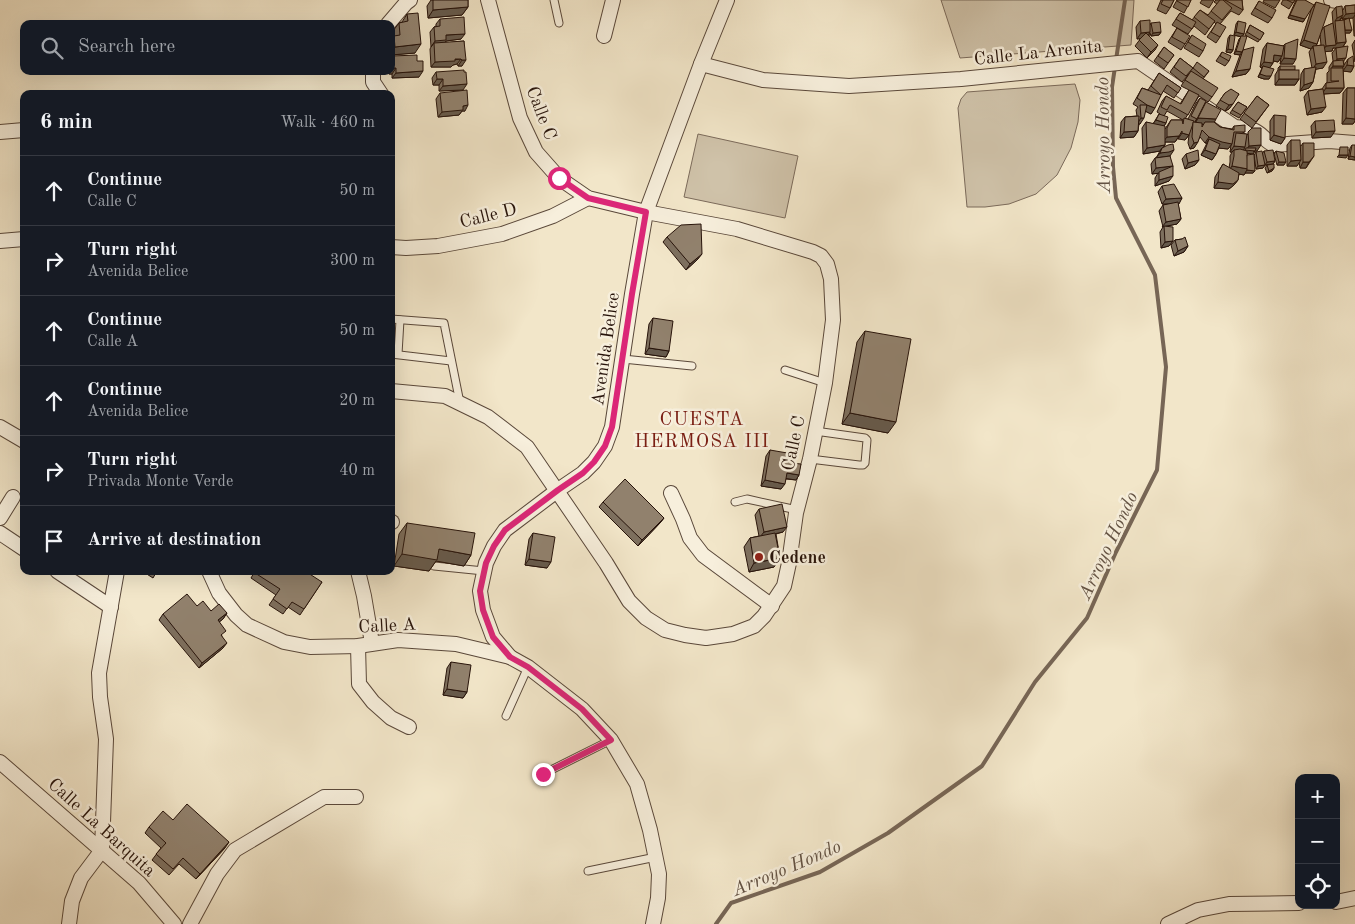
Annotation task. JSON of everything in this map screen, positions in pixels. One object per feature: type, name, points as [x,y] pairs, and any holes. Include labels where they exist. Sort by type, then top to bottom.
[{"type":"street","points":[[391,20],[410,0]]},
{"type":"street","name":"Calle C","points":[[395,391],[445,396],[488,417],[527,447],[558,490],[629,601],[646,618],[665,630],[706,638],[733,634],[754,626],[772,606],[784,586],[797,510],[825,383],[833,320],[831,279],[827,264],[821,256],[812,252],[737,229],[646,212],[588,198],[559,178],[536,152],[520,118],[488,0]]},
{"type":"street","points":[[604,36],[614,0]]},
{"type":"street","name":"Avenida Belice","points":[[510,657],[493,637],[483,610],[480,591],[486,563],[494,546],[505,530],[583,473],[594,462],[605,446],[612,427],[646,212],[727,0]]},
{"type":"street","points":[[1331,0],[1355,3]]},
{"type":"street","name":"Calle La Arenita","points":[[701,64],[763,80],[849,86],[962,79],[1138,61],[1235,127],[1258,132],[1268,143],[1274,145],[1329,141],[1355,143]]},
{"type":"street","points":[[373,75],[373,82],[378,90]]},
{"type":"street","points":[[0,132],[20,130]]},
{"type":"street","name":"Calle D","points":[[395,247],[438,246],[502,234],[553,216],[588,198]]},
{"type":"street","points":[[0,242],[20,240]]},
{"type":"street","points":[[0,427],[20,439]]},
{"type":"street","points":[[671,493],[690,538],[702,555],[772,606]]},
{"type":"street","points":[[0,518],[13,497]]},
{"type":"street","points":[[0,533],[20,546]]},
{"type":"street","points":[[63,575],[111,607]]},
{"type":"street","points":[[69,924],[72,901],[81,878],[102,850],[106,740],[99,673],[116,575]]},
{"type":"street","name":"Calle A","points":[[211,575],[219,592],[236,615],[247,625],[284,642],[310,647],[358,646],[398,640],[456,644],[510,657],[528,667],[582,709],[611,740]]},
{"type":"street","points":[[359,575],[372,643]]},
{"type":"street","points":[[358,646],[359,684],[373,702],[391,718],[409,726]]},
{"type":"street","points":[[611,740],[637,784],[650,830],[659,874],[658,898],[653,924]]},
{"type":"street","name":"Calle La Barquita","points":[[0,762],[140,883],[174,924]]},
{"type":"street","points":[[190,924],[217,874],[235,850],[324,797],[356,797]]},
{"type":"street","points":[[1340,901],[1355,898]]},
{"type":"street","points":[[1168,924],[1198,910],[1229,904],[1295,903]]},
{"type":"lane","points":[[554,0],[559,23]]},
{"type":"lane","points":[[395,319],[444,323],[460,404]]},
{"type":"lane","points":[[400,320],[395,354],[452,362]]},
{"type":"lane","points":[[622,359],[692,366]]},
{"type":"lane","points":[[785,370],[825,383]]},
{"type":"lane","points":[[810,458],[860,465],[865,463],[867,440],[865,438],[816,430]]},
{"type":"lane","points":[[735,502],[747,499],[797,510]]},
{"type":"lane","points":[[434,566],[484,571]]},
{"type":"lane","points":[[506,716],[528,667]]},
{"type":"lane","points":[[543,774],[611,740]]},
{"type":"lane","points":[[588,871],[656,857]]},
{"type":"shaded area","points":[[941,0],[1134,0],[1131,45],[960,58]]},
{"type":"shaded area","points":[[1075,84],[1080,100],[1078,122],[1071,148],[1057,175],[1036,194],[1009,204],[967,207],[958,108],[961,99],[967,92]]},
{"type":"shaded area","points":[[698,134],[798,156],[785,218],[684,197]]},
{"type":"building","points":[[433,0],[468,0],[468,7],[433,10]]},
{"type":"building","points":[[1163,0],[1174,0],[1170,8],[1161,4]]},
{"type":"building","points":[[1177,0],[1191,0],[1188,7]]},
{"type":"building","points":[[1220,0],[1223,0],[1232,8],[1222,20],[1211,11]]},
{"type":"building","points":[[1225,0],[1242,0],[1243,10]]},
{"type":"building","points":[[1297,0],[1305,0],[1314,5],[1305,19],[1290,15]]},
{"type":"building","points":[[1259,1],[1276,10],[1272,18],[1255,8]]},
{"type":"building","points":[[1316,2],[1330,6],[1317,44],[1304,40]]},
{"type":"building","points":[[1355,5],[1355,13],[1346,14],[1345,6]]},
{"type":"building","points":[[1342,6],[1343,15],[1337,18],[1336,7]]},
{"type":"building","points":[[1200,10],[1215,21],[1209,29],[1194,17]]},
{"type":"building","points":[[418,13],[421,44],[395,47],[395,36],[400,35],[399,23],[408,21],[407,14]]},
{"type":"building","points":[[1180,13],[1196,22],[1192,29],[1176,19]]},
{"type":"building","points":[[464,17],[465,34],[446,35],[446,40],[435,41],[434,27],[440,26],[440,19]]},
{"type":"building","points":[[1349,18],[1352,30],[1345,30],[1344,20]]},
{"type":"building","points":[[1150,20],[1150,32],[1141,33],[1140,21]]},
{"type":"building","points":[[1344,20],[1346,42],[1337,43],[1335,21]]},
{"type":"building","points":[[1238,21],[1246,23],[1244,34],[1236,32]]},
{"type":"building","points":[[1160,22],[1161,32],[1153,33],[1151,23]]},
{"type":"building","points":[[1217,22],[1226,27],[1220,37],[1211,32]]},
{"type":"building","points":[[1333,23],[1336,45],[1326,46],[1324,27]]},
{"type":"building","points":[[1250,25],[1264,33],[1260,40],[1247,32]]},
{"type":"building","points":[[1177,28],[1190,36],[1185,44],[1172,37]]},
{"type":"building","points":[[1146,33],[1158,45],[1151,52],[1139,40]]},
{"type":"building","points":[[1192,35],[1206,44],[1203,51],[1188,42]]},
{"type":"building","points":[[1230,35],[1235,36],[1233,50],[1228,49]]},
{"type":"building","points":[[1241,36],[1247,36],[1242,52],[1236,51]]},
{"type":"building","points":[[1298,39],[1296,59],[1284,58],[1285,44]]},
{"type":"building","points":[[464,41],[466,60],[455,59],[455,61],[435,62],[434,43]]},
{"type":"building","points":[[1267,43],[1284,46],[1282,56],[1274,55],[1273,63],[1264,62]]},
{"type":"building","points":[[1324,45],[1327,62],[1316,64],[1313,46]]},
{"type":"building","points":[[1348,46],[1346,58],[1337,59],[1336,48]]},
{"type":"building","points":[[1164,47],[1174,55],[1168,63],[1158,56]]},
{"type":"building","points":[[1254,47],[1250,69],[1236,71],[1243,50]]},
{"type":"building","points":[[1222,52],[1231,56],[1229,61],[1220,56]]},
{"type":"building","points":[[417,55],[417,61],[423,61],[423,71],[396,73],[395,56]]},
{"type":"building","points":[[1353,56],[1354,66],[1347,65],[1348,59]]},
{"type":"building","points":[[1180,58],[1193,68],[1186,76],[1174,67]]},
{"type":"building","points":[[1343,60],[1344,66],[1333,66],[1333,61]]},
{"type":"building","points":[[1197,62],[1209,71],[1204,77],[1193,68]]},
{"type":"building","points":[[1263,66],[1274,69],[1271,76],[1260,74]]},
{"type":"building","points":[[1280,66],[1295,66],[1295,70],[1280,70]]},
{"type":"building","points":[[1316,67],[1313,82],[1304,85],[1304,69]]},
{"type":"building","points":[[1331,68],[1343,68],[1344,88],[1326,88],[1326,83],[1339,81],[1331,81]]},
{"type":"building","points":[[464,70],[466,72],[467,84],[443,86],[443,79],[437,79],[436,72]]},
{"type":"building","points":[[1279,70],[1299,70],[1299,79],[1279,79]]},
{"type":"building","points":[[1191,71],[1218,88],[1212,97],[1185,80]]},
{"type":"building","points":[[1159,73],[1181,88],[1178,93],[1167,85],[1161,95],[1151,86]]},
{"type":"building","points":[[1142,88],[1161,95],[1155,108],[1137,98]]},
{"type":"building","points":[[1347,88],[1355,88],[1355,119],[1346,118]]},
{"type":"building","points":[[1231,89],[1239,94],[1233,104],[1229,105],[1220,100]]},
{"type":"building","points":[[1323,89],[1326,107],[1311,109],[1308,91]]},
{"type":"building","points":[[467,90],[468,105],[463,106],[463,110],[442,112],[440,93]]},
{"type":"building","points":[[1189,90],[1199,95],[1188,115],[1170,105],[1167,110],[1161,107],[1166,96],[1181,104]]},
{"type":"building","points":[[1257,96],[1269,105],[1256,122],[1244,113]]},
{"type":"building","points":[[1200,98],[1206,101],[1197,119],[1191,116]]},
{"type":"building","points":[[1206,102],[1221,110],[1216,119],[1198,118]]},
{"type":"building","points":[[1238,102],[1247,107],[1241,115],[1232,110]]},
{"type":"building","points":[[1140,105],[1147,105],[1144,118],[1141,118]]},
{"type":"building","points":[[1159,114],[1168,117],[1166,123],[1156,120]]},
{"type":"building","points":[[1274,115],[1286,116],[1285,138],[1274,135]]},
{"type":"building","points":[[1139,116],[1138,131],[1124,132],[1125,117]]},
{"type":"building","points":[[1184,118],[1194,121],[1189,135],[1182,133],[1182,131],[1179,136],[1167,137],[1167,128],[1171,120],[1182,120],[1183,124]]},
{"type":"building","points":[[1334,120],[1335,131],[1316,132],[1315,121]]},
{"type":"building","points":[[1146,122],[1165,126],[1165,145],[1147,148]]},
{"type":"building","points":[[1193,122],[1202,123],[1202,127],[1205,122],[1214,122],[1220,127],[1234,130],[1234,126],[1245,125],[1245,132],[1234,132],[1232,144],[1209,137],[1202,130],[1198,142],[1194,143],[1192,137]]},
{"type":"building","points":[[1252,128],[1261,128],[1261,145],[1249,146],[1248,132]]},
{"type":"building","points":[[1236,133],[1247,134],[1245,147],[1234,146]]},
{"type":"building","points":[[1209,139],[1220,144],[1216,154],[1205,150]]},
{"type":"building","points":[[1291,140],[1300,140],[1301,160],[1291,161]]},
{"type":"building","points":[[1303,143],[1314,143],[1314,156],[1309,162],[1303,162]]},
{"type":"building","points":[[1173,144],[1174,150],[1160,153],[1162,148]]},
{"type":"building","points":[[1352,145],[1355,145],[1355,157],[1350,156]]},
{"type":"building","points":[[1340,147],[1348,147],[1348,155],[1339,155]]},
{"type":"building","points":[[1246,148],[1256,148],[1255,151],[1245,150]]},
{"type":"building","points":[[1198,150],[1199,160],[1188,163],[1186,154]]},
{"type":"building","points":[[1234,150],[1247,151],[1248,169],[1232,166]]},
{"type":"building","points":[[1273,150],[1275,161],[1267,162],[1264,151]]},
{"type":"building","points":[[1262,151],[1265,165],[1258,166],[1256,152]]},
{"type":"building","points":[[1276,151],[1284,153],[1286,162],[1279,162]]},
{"type":"building","points":[[1254,154],[1255,171],[1247,170],[1247,155]]},
{"type":"building","points":[[1170,156],[1173,166],[1156,168],[1155,158]]},
{"type":"building","points":[[1223,164],[1239,173],[1238,180],[1233,184],[1218,182],[1219,171]]},
{"type":"building","points":[[1274,164],[1274,168],[1269,171],[1267,165]]},
{"type":"building","points":[[1173,166],[1173,176],[1159,180],[1159,172]]},
{"type":"building","points":[[1174,184],[1182,198],[1166,199],[1162,186]]},
{"type":"building","points":[[1178,202],[1181,219],[1166,222],[1163,205]]},
{"type":"building","points":[[701,224],[702,254],[690,264],[667,237],[681,225]]},
{"type":"building","points":[[1164,226],[1173,227],[1173,241],[1165,242]]},
{"type":"building","points":[[1185,237],[1188,246],[1178,251],[1175,240]]},
{"type":"building","points":[[653,318],[673,321],[669,351],[649,348]]},
{"type":"building","points":[[865,331],[911,339],[896,422],[850,413]]},
{"type":"building","points":[[770,450],[793,454],[791,463],[801,464],[799,475],[787,473],[785,484],[765,480]]},
{"type":"building","points":[[625,479],[664,518],[642,540],[603,502]]},
{"type":"building","points":[[782,504],[787,527],[764,532],[759,509]]},
{"type":"building","points":[[407,523],[475,533],[471,555],[439,549],[437,560],[402,554]]},
{"type":"building","points":[[533,533],[555,537],[551,562],[529,559]]},
{"type":"building","points":[[775,533],[780,558],[754,563],[750,538]]},
{"type":"building","points":[[258,575],[311,575],[322,582],[304,609],[292,602],[287,609],[273,599],[280,589]]},
{"type":"building","points":[[187,594],[197,606],[203,601],[211,611],[219,604],[227,613],[218,620],[226,631],[221,635],[227,643],[202,663],[163,614]]},
{"type":"building","points":[[451,662],[471,665],[467,692],[447,689]]},
{"type":"building","points":[[187,804],[229,842],[200,874],[183,858],[173,869],[156,854],[166,843],[149,827],[163,811],[173,820]]},
{"type":"waterway","name":"Arroyo Hondo","points":[[1116,60],[1125,0]]},
{"type":"waterway","name":"Arroyo Hondo","points":[[716,924],[731,903],[820,872],[888,833],[982,766],[1035,682],[1087,618],[1116,552],[1157,470],[1166,367],[1155,275],[1116,198],[1113,167],[1112,87],[1115,67]]},
{"type":"place","name":"Cedene","points":[[759,557]]},
{"type":"district","name":"CUESTA HERMOSA III","points":[[702,429]]},
{"type":"route","points":[[543,774],[611,740],[582,709],[528,667],[510,657],[493,637],[483,610],[480,591],[486,563],[494,546],[505,530],[583,473],[594,462],[605,446],[612,427],[646,212],[588,198],[559,178]]}]
